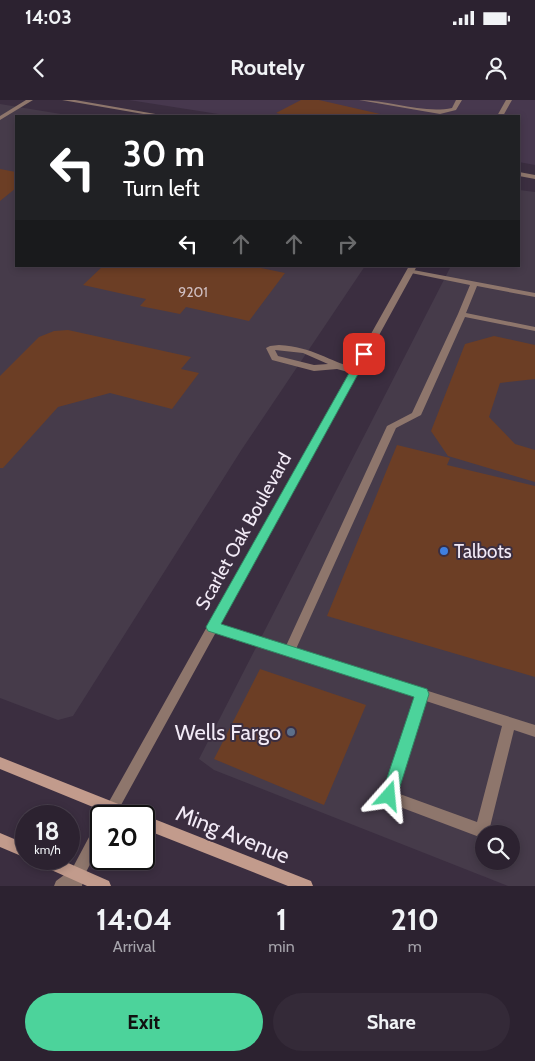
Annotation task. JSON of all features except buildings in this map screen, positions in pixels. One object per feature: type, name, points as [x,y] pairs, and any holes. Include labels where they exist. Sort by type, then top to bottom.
[{"type":"main road","points":[[0,763],[92,805]]},
{"type":"main road","name":"Ming Avenue","points":[[155,826],[306,886]]},
{"type":"main road","points":[[0,840],[15,846]]},
{"type":"main road","points":[[60,870],[76,880],[104,886]]},
{"type":"street","points":[[0,118],[30,100]]},
{"type":"street","points":[[65,100],[158,115]]},
{"type":"street","points":[[362,100],[440,112],[454,109],[460,100]]},
{"type":"street","points":[[501,115],[509,100]]},
{"type":"street","points":[[520,174],[535,177]]},
{"type":"street","points":[[412,269],[535,295]]},
{"type":"street","name":"Scarlet Oak Boulevard","points":[[114,805],[412,269]]},
{"type":"street","points":[[289,651],[392,426],[416,415],[474,283]]},
{"type":"street","points":[[462,314],[535,329]]},
{"type":"street","points":[[337,366],[322,355],[286,347],[267,348],[275,358],[314,368],[337,366],[355,370]]},
{"type":"street","points":[[213,627],[535,731]]},
{"type":"street","points":[[422,694],[389,796],[482,831],[509,722]]},
{"type":"street","points":[[61,886],[76,880],[90,851]]},
{"type":"shaded area","points":[[129,100],[535,100],[535,165],[520,162],[520,115],[225,115]]},
{"type":"shaded area","points":[[0,104],[67,115],[15,115],[15,267],[364,267],[242,449],[73,716],[58,720],[0,698]]},
{"type":"shaded area","points":[[520,190],[535,192],[535,886],[508,886],[214,770],[199,759],[450,267],[520,267]]},
{"type":"place","name":"Talbots","points":[[444,551]]},
{"type":"place","name":"Wells Fargo","points":[[291,732]]},
{"type":"route","points":[[364,354],[213,627],[422,694],[389,796]]}]
